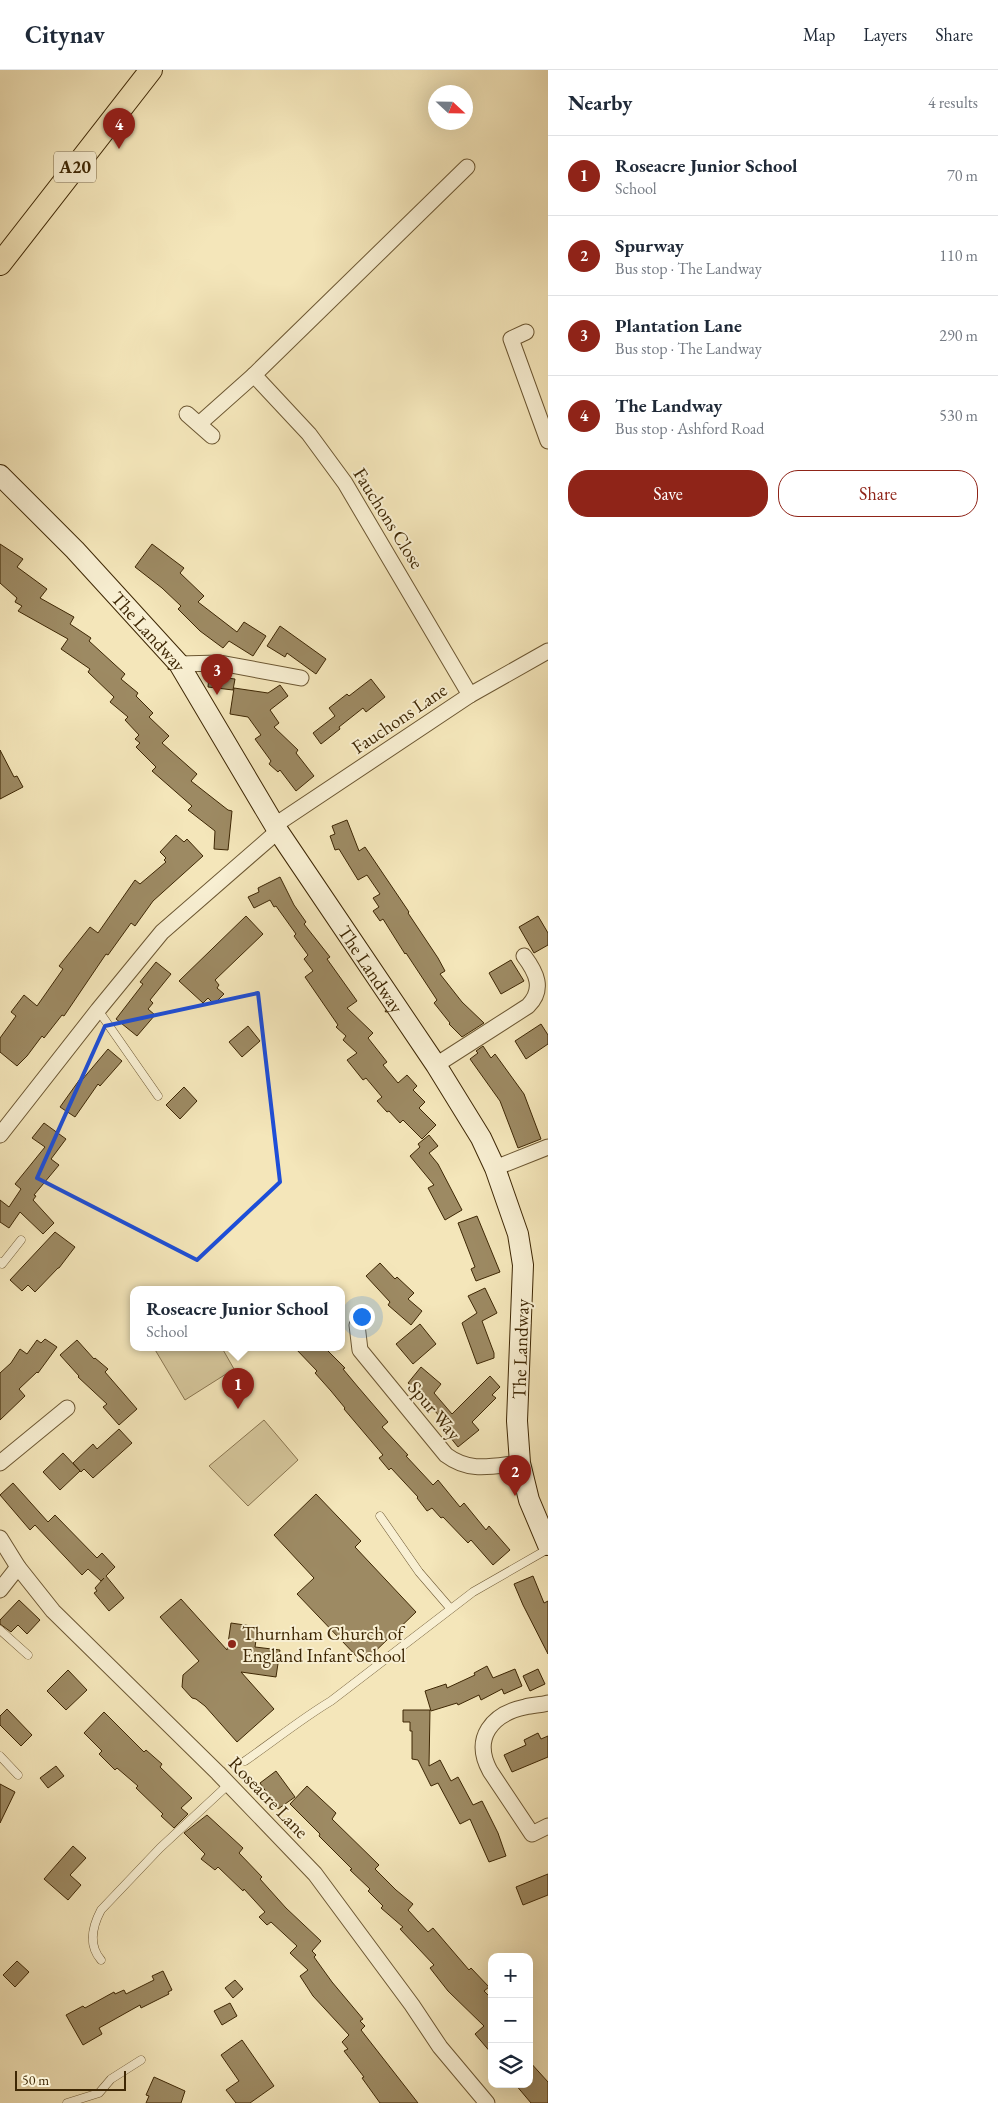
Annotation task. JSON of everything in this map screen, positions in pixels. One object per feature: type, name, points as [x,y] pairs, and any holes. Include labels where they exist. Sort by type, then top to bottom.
[{"type":"main road","name":"A20","points":[[0,264],[151,70]]},
{"type":"street","points":[[199,424],[254,375],[468,168]]},
{"type":"street","points":[[526,332],[512,339],[548,441]]},
{"type":"street","name":"Fauchons Close","points":[[254,375],[309,434],[345,483],[470,695]]},
{"type":"street","points":[[187,414],[212,436]]},
{"type":"street","name":"The Landway","points":[[0,475],[75,550],[178,664],[277,828],[436,1065],[463,1108],[495,1168],[518,1234],[523,1265],[517,1404],[520,1463],[529,1500],[548,1545]]},
{"type":"street","name":"Fauchons Lane","points":[[0,1135],[162,932],[277,828],[470,695],[548,651]]},
{"type":"street","points":[[178,664],[220,663],[301,678]]},
{"type":"street","points":[[436,1065],[528,1006],[534,1000],[538,985],[535,970],[524,956]]},
{"type":"street","points":[[495,1168],[548,1147]]},
{"type":"street","name":"Spur Way","points":[[357,1325],[360,1350],[446,1455],[457,1463],[469,1467],[520,1463]]},
{"type":"street","points":[[0,1463],[67,1408]]},
{"type":"street","name":"Roseacre Lane","points":[[0,1538],[18,1567],[53,1611],[228,1784],[315,1874],[412,2005],[440,2047],[487,2103]]},
{"type":"street","points":[[0,1590],[18,1567]]},
{"type":"street","points":[[548,1703],[524,1707],[499,1717],[488,1728],[482,1744],[485,1762],[532,1834],[548,1826]]},
{"type":"lane","points":[[98,1010],[158,1096]]},
{"type":"lane","points":[[0,1262],[2,1264],[21,1240]]},
{"type":"lane","points":[[380,1516],[419,1572],[450,1608]]},
{"type":"lane","points":[[245,1761],[287,1732],[306,1716],[331,1702],[450,1608],[473,1592],[548,1549]]},
{"type":"lane","points":[[0,1630],[28,1655]]},
{"type":"lane","points":[[0,1756],[18,1775]]},
{"type":"lane","points":[[101,1960],[96,1953],[92,1939],[95,1922],[101,1910],[160,1848],[228,1784]]},
{"type":"lane","points":[[68,2103],[99,2093],[112,2079],[141,2060]]},
{"type":"highlighted area","points":[[258,993],[280,1182],[197,1260],[37,1178],[105,1026]]},
{"type":"shaded area","points":[[156,1351],[224,1351],[234,1369],[185,1400]]},
{"type":"shaded area","points":[[264,1420],[298,1460],[248,1506],[209,1466]]},
{"type":"building","points":[[0,544],[23,559],[17,567],[47,589],[40,598],[74,617],[70,624],[91,638],[89,641],[125,674],[121,679],[138,693],[136,696],[153,713],[149,717],[169,736],[162,743],[197,774],[191,781],[228,810],[232,811],[228,850],[214,849],[215,831],[188,810],[192,806],[152,771],[156,767],[136,747],[140,743],[135,739],[139,735],[125,720],[128,717],[110,702],[114,697],[88,672],[90,669],[61,649],[68,639],[18,611],[22,606],[15,602],[17,598],[0,583]]},
{"type":"building","points":[[152,544],[184,568],[180,573],[204,596],[198,602],[237,632],[244,622],[266,636],[253,656],[229,641],[223,648],[200,631],[178,609],[181,606],[135,567]]},
{"type":"building","points":[[280,626],[326,659],[316,674],[287,653],[285,657],[267,646]]},
{"type":"building","points":[[209,676],[235,679],[233,690],[208,687]]},
{"type":"building","points":[[371,679],[385,697],[366,712],[363,708],[321,744],[313,733],[335,716],[329,708]]},
{"type":"building","points":[[280,685],[288,696],[270,710],[279,723],[274,727],[298,750],[296,753],[314,776],[296,791],[280,770],[278,772],[269,764],[271,761],[255,739],[261,735],[248,717],[230,714],[234,688],[268,693]]},
{"type":"building","points":[[0,750],[14,777],[17,776],[23,787],[0,799]]},
{"type":"building","points":[[347,820],[359,851],[365,847],[438,958],[445,971],[440,974],[462,1002],[484,1023],[462,1037],[449,1024],[434,1003],[437,1000],[383,919],[380,921],[373,911],[379,907],[373,898],[380,894],[367,875],[358,880],[339,849],[335,850],[330,836],[335,834],[332,826]]},
{"type":"building","points":[[176,835],[184,842],[187,839],[203,856],[153,901],[135,926],[131,923],[108,955],[106,954],[64,1016],[62,1015],[44,1038],[42,1036],[17,1066],[0,1052],[0,1038],[16,1016],[11,1012],[24,995],[37,1006],[63,969],[59,966],[90,927],[98,933],[135,880],[140,884],[166,862],[164,860],[166,858],[160,852]]},
{"type":"building","points":[[280,877],[294,905],[306,922],[304,924],[330,957],[327,959],[357,1001],[347,1008],[373,1033],[368,1038],[387,1062],[383,1065],[398,1083],[407,1075],[417,1086],[413,1090],[425,1102],[419,1108],[436,1125],[422,1139],[403,1120],[400,1123],[389,1111],[387,1112],[377,1101],[382,1097],[366,1078],[363,1080],[347,1060],[357,1053],[343,1040],[346,1036],[336,1027],[338,1025],[305,977],[313,971],[304,959],[308,955],[276,906],[274,907],[270,900],[254,908],[248,897],[259,892],[258,888]]},
{"type":"building","points":[[246,916],[263,934],[215,980],[219,985],[217,988],[224,994],[214,1004],[208,998],[203,1003],[179,981]]},
{"type":"building","points":[[538,916],[548,933],[548,945],[534,953],[519,927]]},
{"type":"building","points":[[511,960],[524,981],[501,994],[489,973]]},
{"type":"building","points":[[156,962],[171,974],[150,1000],[153,1003],[148,1009],[155,1015],[137,1036],[116,1019],[143,984],[140,982]]},
{"type":"building","points":[[541,1024],[548,1035],[548,1044],[526,1059],[515,1041]]},
{"type":"building","points":[[248,1026],[260,1041],[242,1057],[229,1042]]},
{"type":"building","points":[[483,1046],[491,1058],[495,1054],[524,1094],[541,1139],[518,1148],[500,1101],[470,1059]]},
{"type":"building","points":[[108,1049],[122,1061],[100,1086],[98,1084],[75,1117],[60,1107],[80,1079],[82,1080]]},
{"type":"building","points":[[184,1087],[197,1101],[180,1119],[166,1105]]},
{"type":"building","points":[[44,1123],[66,1139],[51,1159],[59,1165],[34,1195],[36,1196],[33,1200],[54,1223],[43,1234],[20,1212],[9,1228],[0,1222],[0,1200],[9,1207],[21,1189],[15,1184],[45,1147],[32,1138]]},
{"type":"building","points":[[429,1135],[438,1146],[429,1153],[438,1164],[462,1210],[445,1220],[428,1188],[434,1185],[410,1156],[420,1147],[418,1144]]},
{"type":"building","points":[[477,1216],[500,1272],[476,1281],[471,1269],[475,1267],[458,1223]]},
{"type":"building","points":[[55,1232],[75,1247],[59,1268],[35,1292],[28,1285],[22,1291],[10,1280]]},
{"type":"building","points":[[380,1263],[395,1279],[397,1277],[414,1293],[408,1299],[422,1311],[411,1325],[388,1305],[390,1302],[366,1276]]},
{"type":"building","points":[[485,1288],[497,1313],[482,1321],[494,1353],[494,1358],[477,1364],[462,1323],[477,1313],[468,1296]]},
{"type":"building","points":[[420,1324],[436,1344],[413,1364],[396,1344]]},
{"type":"building","points":[[45,1339],[57,1347],[38,1373],[19,1389],[25,1396],[0,1420],[0,1373],[11,1363],[20,1349],[27,1354],[37,1340],[41,1343]]},
{"type":"building","points":[[77,1340],[94,1359],[108,1369],[105,1372],[137,1409],[119,1425],[103,1407],[107,1404],[78,1377],[60,1355]]},
{"type":"building","points":[[298,1351],[328,1351],[345,1368],[343,1369],[388,1422],[382,1427],[408,1455],[406,1456],[433,1485],[438,1480],[460,1507],[464,1503],[486,1530],[489,1526],[510,1550],[493,1565],[471,1540],[468,1543],[432,1508],[427,1511],[418,1497],[379,1458],[383,1455],[315,1373],[317,1371]]},
{"type":"building","points":[[421,1367],[441,1384],[434,1393],[452,1414],[490,1376],[500,1387],[492,1395],[496,1398],[472,1422],[479,1430],[458,1447],[446,1432],[450,1429],[420,1393],[408,1383]]},
{"type":"building","points":[[119,1429],[132,1443],[93,1478],[84,1469],[81,1472],[73,1463],[93,1444],[97,1449]]},
{"type":"building","points":[[63,1453],[80,1471],[60,1490],[43,1472]]},
{"type":"building","points":[[13,1483],[48,1522],[55,1515],[97,1558],[102,1553],[115,1567],[106,1576],[124,1598],[109,1611],[94,1593],[97,1591],[95,1588],[104,1578],[101,1581],[88,1569],[82,1575],[35,1525],[30,1530],[0,1495]]},
{"type":"building","points":[[316,1494],[361,1541],[355,1547],[416,1612],[363,1663],[297,1594],[314,1578],[274,1535]]},
{"type":"building","points":[[533,1576],[544,1603],[548,1601],[548,1654],[514,1584]]},
{"type":"building","points":[[181,1599],[227,1650],[231,1623],[258,1627],[255,1647],[280,1650],[276,1677],[241,1672],[274,1709],[237,1742],[205,1706],[192,1698],[182,1687],[183,1675],[199,1661],[160,1617]]},
{"type":"building","points":[[19,1600],[40,1620],[27,1634],[18,1625],[11,1632],[0,1624],[0,1620]]},
{"type":"building","points":[[487,1666],[493,1678],[515,1669],[522,1686],[504,1694],[502,1689],[481,1700],[479,1695],[458,1705],[457,1703],[431,1711],[425,1691],[446,1684],[447,1688],[475,1675],[474,1673]]},
{"type":"building","points":[[538,1669],[545,1684],[530,1691],[523,1676]]},
{"type":"building","points":[[68,1670],[87,1690],[66,1710],[47,1691]]},
{"type":"building","points":[[7,1709],[32,1735],[21,1746],[0,1725],[0,1716]]},
{"type":"building","points":[[403,1710],[430,1710],[429,1766],[440,1760],[451,1781],[458,1777],[473,1805],[482,1801],[498,1833],[506,1856],[489,1862],[470,1819],[460,1824],[438,1783],[431,1786],[418,1760],[412,1759],[412,1731],[410,1731],[410,1722],[403,1722]]},
{"type":"building","points":[[104,1712],[144,1752],[146,1750],[162,1764],[160,1767],[192,1798],[181,1808],[188,1814],[174,1828],[161,1816],[163,1814],[136,1788],[138,1786],[117,1768],[115,1770],[99,1754],[102,1751],[84,1733]]},
{"type":"building","points":[[538,1733],[541,1739],[548,1736],[548,1757],[512,1772],[504,1755],[526,1745],[524,1740]]},
{"type":"building","points":[[56,1766],[64,1776],[48,1788],[40,1778]]},
{"type":"building","points":[[276,1771],[295,1797],[278,1809],[260,1783]]},
{"type":"building","points":[[0,1784],[15,1792],[0,1823]]},
{"type":"building","points":[[307,1786],[336,1813],[332,1819],[379,1865],[375,1869],[413,1904],[408,1910],[428,1932],[433,1928],[469,1970],[471,1968],[488,1986],[484,1991],[488,1995],[488,2049],[475,2034],[484,2026],[448,1991],[430,1968],[434,1965],[400,1929],[403,1927],[381,1908],[383,1906],[368,1891],[370,1889],[350,1870],[352,1869],[290,1804]]},
{"type":"building","points":[[207,1815],[243,1848],[239,1853],[262,1877],[260,1879],[286,1908],[321,1941],[312,1951],[316,1955],[314,1957],[363,2019],[360,2021],[365,2026],[361,2030],[418,2103],[380,2103],[362,2078],[364,2077],[344,2051],[348,2049],[342,2042],[349,2035],[313,1996],[300,1976],[308,1970],[290,1953],[297,1946],[271,1922],[267,1925],[259,1917],[265,1912],[244,1889],[243,1891],[218,1867],[215,1870],[201,1859],[205,1854],[184,1833]]},
{"type":"building","points":[[73,1846],[86,1858],[70,1875],[81,1885],[68,1900],[44,1879]]},
{"type":"building","points":[[548,1874],[548,1895],[523,1905],[516,1887]]},
{"type":"building","points":[[17,1961],[29,1972],[15,1987],[3,1975]]},
{"type":"building","points":[[163,1971],[172,1990],[168,1992],[169,1994],[141,2008],[140,2005],[99,2028],[102,2034],[83,2045],[66,2015],[83,2006],[85,2008],[114,1992],[115,1994],[124,1990],[126,1994],[154,1980],[152,1976]]},
{"type":"building","points":[[235,1980],[243,1989],[233,1998],[225,1988]]},
{"type":"building","points":[[230,2003],[237,2016],[222,2025],[214,2011]]},
{"type":"building","points":[[242,2040],[274,2086],[250,2103],[236,2103],[226,2090],[239,2081],[221,2055]]},
{"type":"building","points":[[533,2065],[548,2082],[548,2103],[531,2103],[518,2088],[533,2088]]},
{"type":"building","points":[[154,2077],[185,2091],[181,2103],[146,2103],[149,2096],[146,2095]]},
{"type":"place","name":"The Landway","points":[[119,149]]},
{"type":"place","name":"Plantation Lane","points":[[217,695]]},
{"type":"place","name":"Roseacre Junior School","points":[[238,1409]]},
{"type":"place","name":"Spurway","points":[[515,1496]]},
{"type":"place","name":"Thurnham Church of England Infant School","points":[[232,1644]]}]
